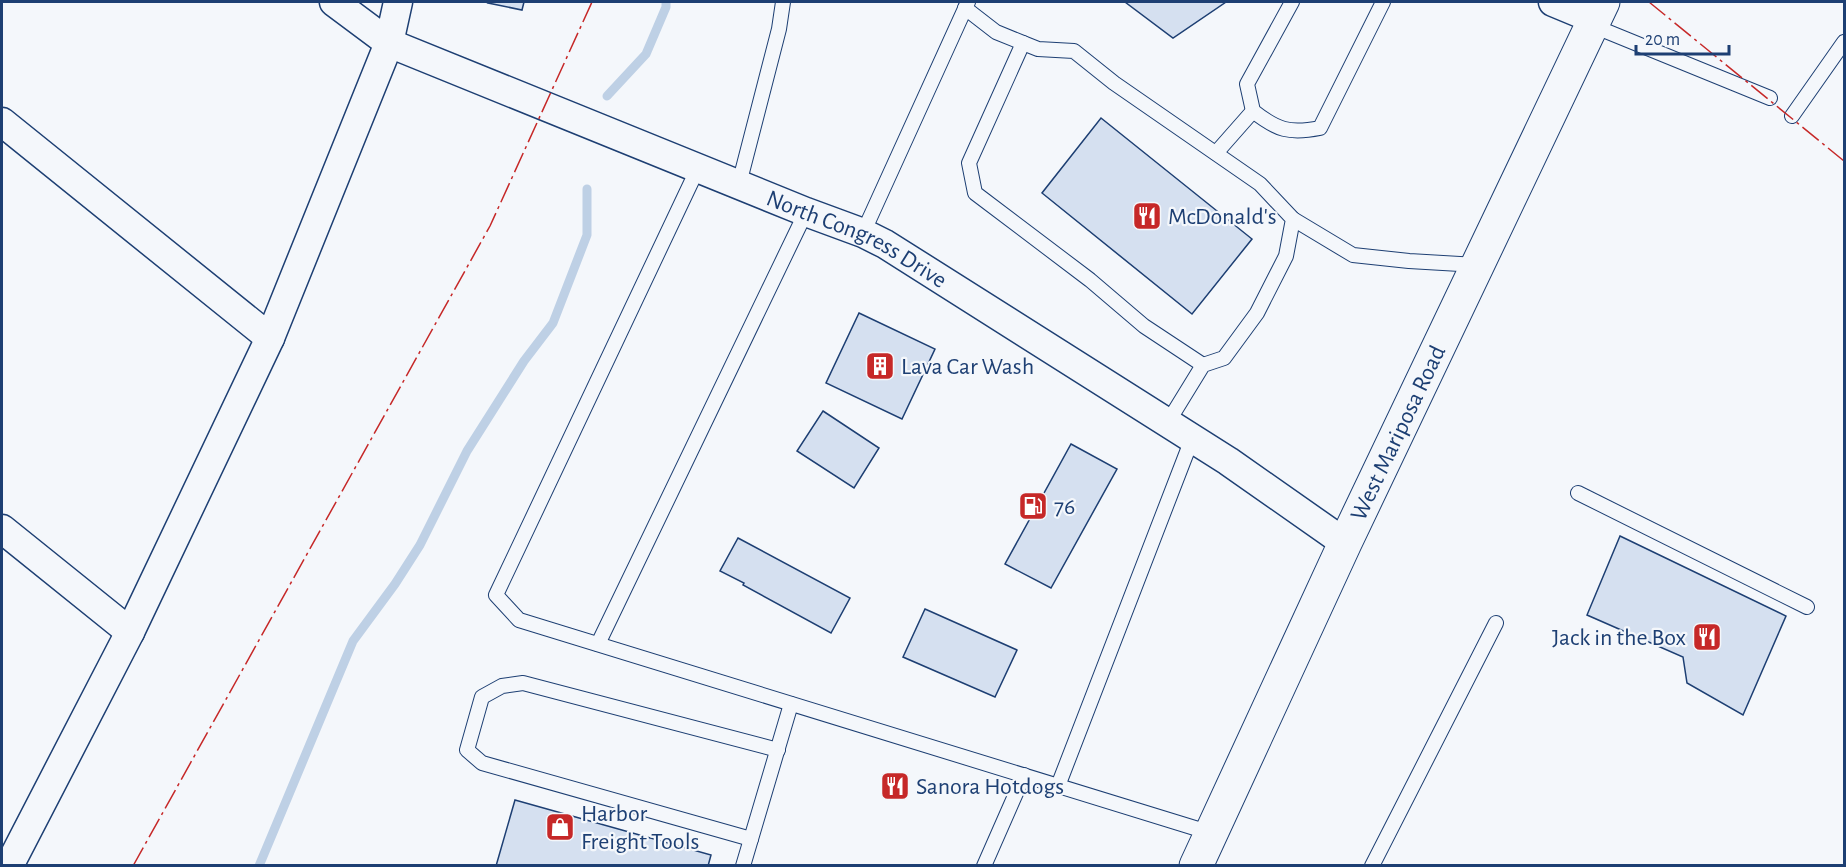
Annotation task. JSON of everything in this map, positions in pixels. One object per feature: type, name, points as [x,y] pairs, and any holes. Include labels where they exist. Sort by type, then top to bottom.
[{"type":"main road","name":"West Mariposa Road","points":[[1196,866],[1345,543],[1596,15]]},
{"type":"street","name":"North Congress Drive","points":[[334,2],[389,43],[863,233],[885,244],[1168,422],[1345,543]]},
{"type":"street","points":[[9,866],[130,632],[270,338],[389,43],[398,2]]},
{"type":"street","points":[[1553,2],[1596,15]]},
{"type":"street","points":[[2,122],[270,338]]},
{"type":"street","points":[[2,529],[130,632]]},
{"type":"lane","points":[[739,184],[779,29],[783,2]]},
{"type":"lane","points":[[1292,2],[1247,84],[1253,111],[1272,126],[1299,132],[1320,128],[1383,2]]},
{"type":"lane","points":[[863,233],[966,5],[996,32],[1038,49],[1074,51],[1114,83],[1260,184],[1293,219],[1353,255],[1477,265]]},
{"type":"lane","points":[[1596,15],[1770,98]]},
{"type":"lane","points":[[1792,116],[1845,42]]},
{"type":"lane","points":[[1023,43],[969,163],[975,193],[1090,279],[1144,326],[1203,365]]},
{"type":"lane","points":[[1216,153],[1253,111]]},
{"type":"lane","points":[[698,168],[496,595],[519,620],[1211,833]]},
{"type":"lane","points":[[598,644],[806,212]]},
{"type":"lane","points":[[1168,422],[1203,365],[1224,358],[1257,313],[1286,256],[1293,219]]},
{"type":"lane","points":[[1058,786],[1192,439]]},
{"type":"lane","points":[[1578,493],[1807,607]]},
{"type":"lane","points":[[1372,866],[1496,623]]},
{"type":"lane","points":[[751,839],[482,763],[467,750],[482,697],[502,686],[523,683],[778,750]]},
{"type":"lane","points":[[744,865],[791,704]]},
{"type":"lane","points":[[984,866],[1024,775]]},
{"type":"building","points":[[489,2],[524,2],[522,10]]},
{"type":"building","points":[[1125,2],[1226,2],[1173,38]]},
{"type":"building","points":[[1101,118],[1252,239],[1192,314],[1042,193]]},
{"type":"building","name":"Lava Car Wash","points":[[859,313],[935,349],[902,419],[826,383]]},
{"type":"building","points":[[823,411],[879,448],[854,488],[797,451]]},
{"type":"building","points":[[1071,444],[1117,469],[1051,588],[1005,564]]},
{"type":"building","name":"Jack in the Box","points":[[1620,536],[1786,616],[1743,715],[1687,683],[1683,657],[1587,615]]},
{"type":"building","points":[[738,538],[850,598],[831,633],[720,571]]},
{"type":"building","points":[[925,609],[1017,650],[995,697],[903,657]]},
{"type":"building","name":"Harbor Freight Tools","points":[[515,800],[711,855],[708,866],[496,866]]},
{"type":"waterway","points":[[607,96],[646,54],[666,2]]},
{"type":"waterway","points":[[259,866],[353,641],[395,584],[420,545],[467,451],[524,361],[553,323],[587,235],[587,189]]},
{"type":"power","points":[[133,866],[490,226],[592,2]]},
{"type":"power","points":[[1649,2],[1844,161]]},
{"type":"place","name":"McDonald's","points":[[1147,216]]},
{"type":"place","name":"Lava Car Wash","points":[[880,366]]},
{"type":"place","name":"76","points":[[1033,506]]},
{"type":"place","name":"Jack in the Box","points":[[1707,637]]},
{"type":"place","name":"Sanora Hotdogs","points":[[895,786]]},
{"type":"place","name":"Harbor Freight Tools","points":[[560,827]]}]
